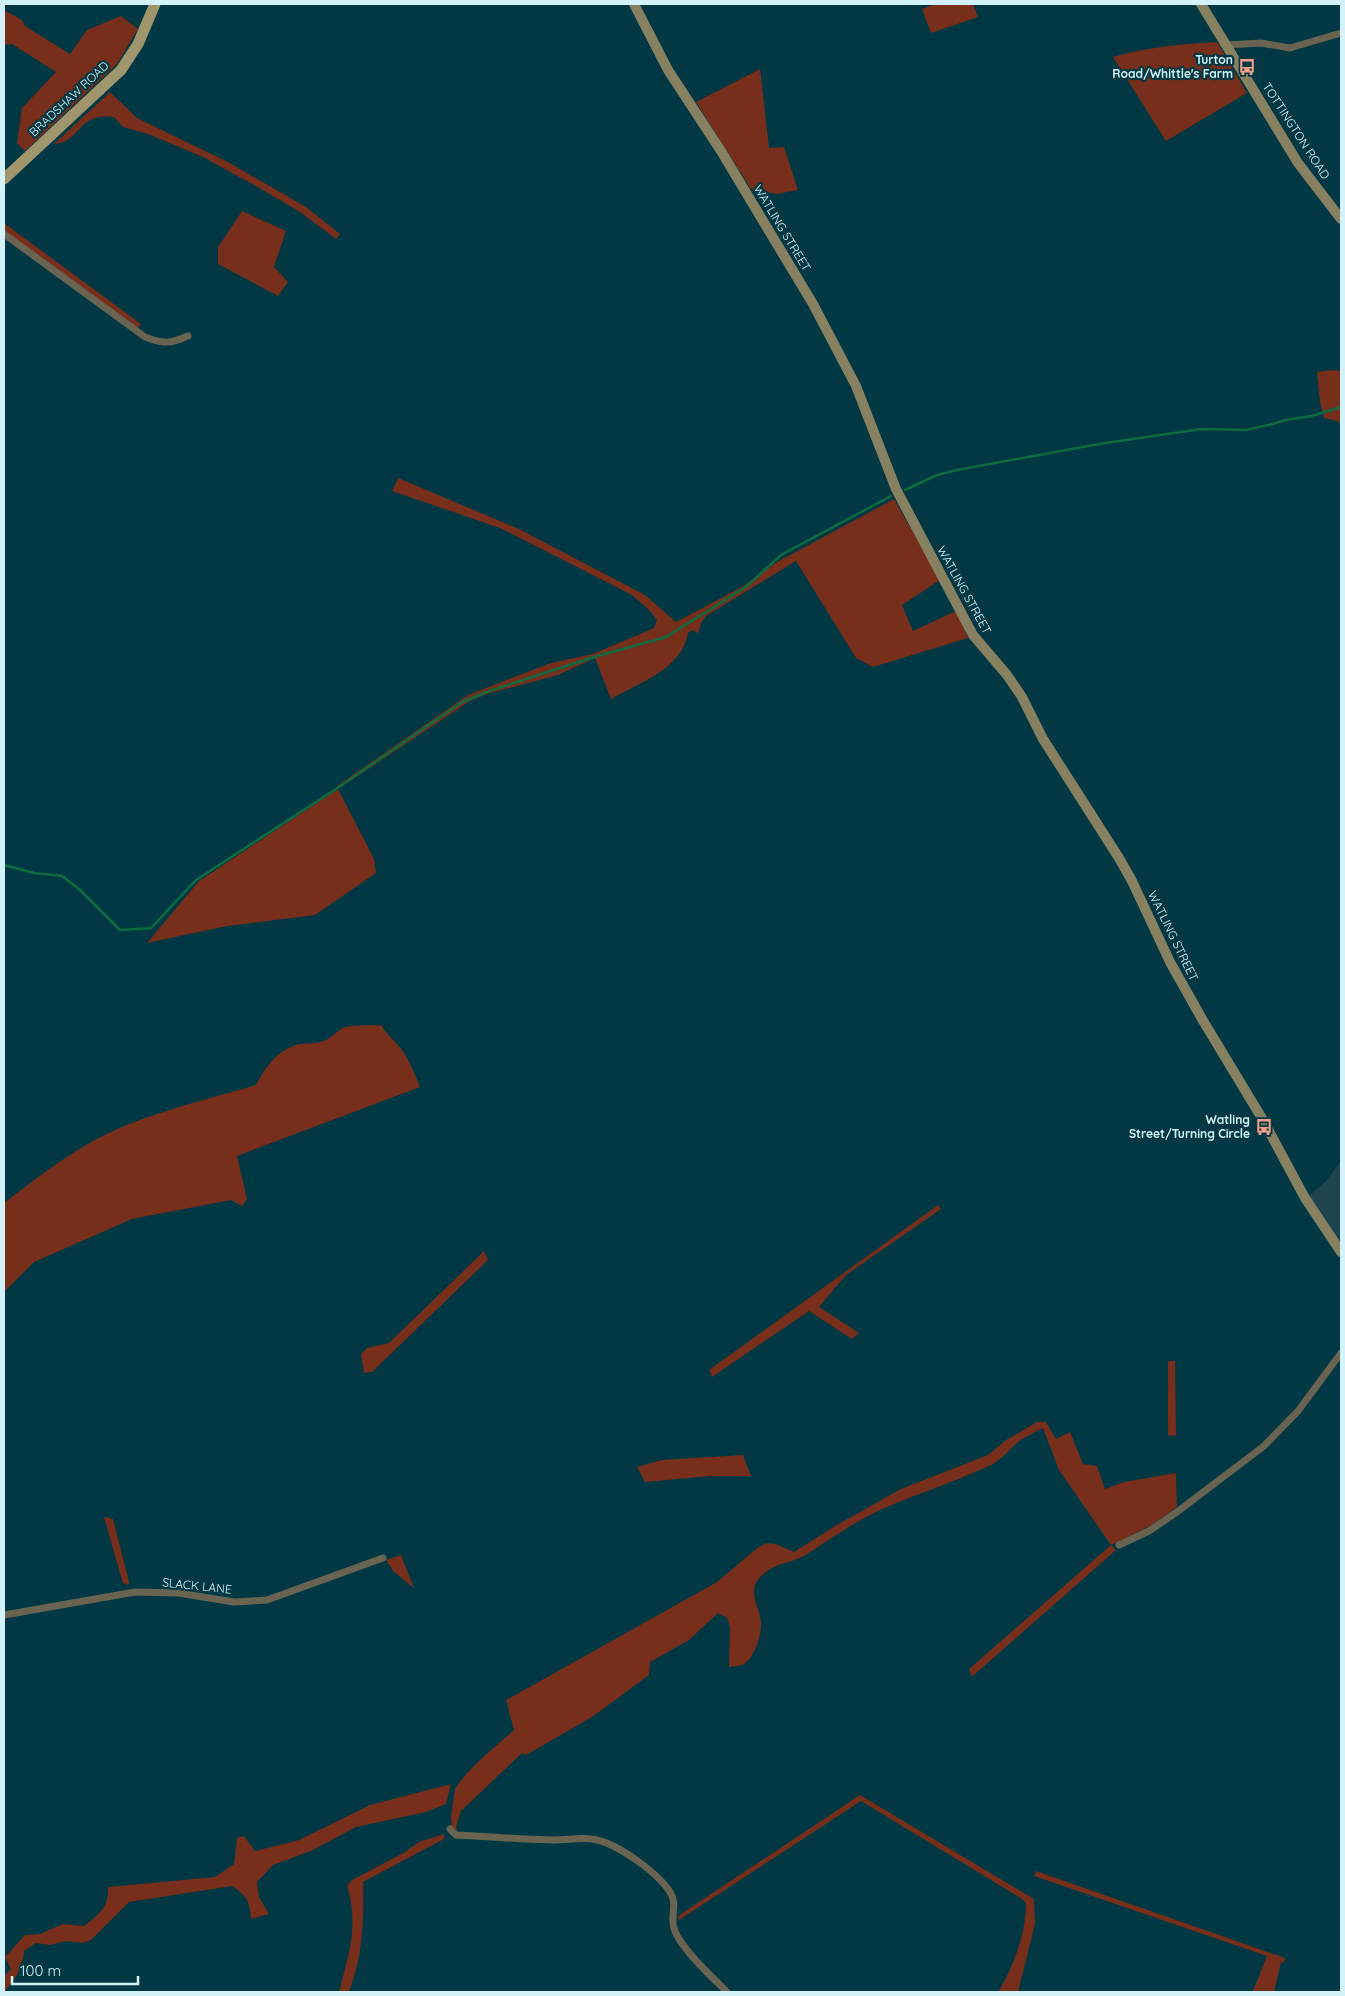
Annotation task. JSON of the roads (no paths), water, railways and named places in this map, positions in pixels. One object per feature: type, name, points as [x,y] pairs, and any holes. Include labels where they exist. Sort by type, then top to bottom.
[{"type":"main road","name":"BRADSHAW ROAD","points":[[4,179],[121,70],[138,44],[155,4]]},
{"type":"street","name":"WATLING STREET","points":[[634,4],[668,70],[721,151],[818,312],[856,386],[896,489],[970,628],[1022,697],[1042,740],[1119,858],[1132,881],[1170,962],[1202,1019],[1263,1120],[1304,1198],[1341,1252]]},
{"type":"street","name":"TOTTINGTON ROAD","points":[[1201,4],[1298,163],[1341,219]]},
{"type":"street","points":[[1227,45],[1261,43],[1290,48],[1341,33]]},
{"type":"street","points":[[4,234],[145,336],[159,342],[173,342],[188,336]]},
{"type":"street","points":[[1119,1545],[1150,1531],[1264,1446],[1298,1411],[1341,1353]]},
{"type":"street","name":"SLACK LANE","points":[[4,1615],[135,1592],[178,1593],[234,1602],[268,1600],[383,1558]]},
{"type":"street","points":[[450,1829],[456,1835],[554,1840],[587,1838],[598,1840],[632,1856],[661,1881],[670,1892],[674,1900],[672,1922],[677,1937],[727,1992]]},
{"type":"waterway","points":[[905,490],[937,475],[957,470],[1099,444],[1201,429],[1245,430],[1285,420],[1312,416],[1341,407]]},
{"type":"waterway","points":[[4,865],[34,873],[62,876],[79,889],[120,930],[151,928],[196,880],[339,787],[462,702],[489,691],[594,657],[666,637],[746,587],[781,555],[891,496]]},
{"type":"place","name":"Turton Road/Whittle's Farm","points":[[1247,67]]},
{"type":"place","name":"Watling Street/Turning Circle","points":[[1264,1127]]}]
